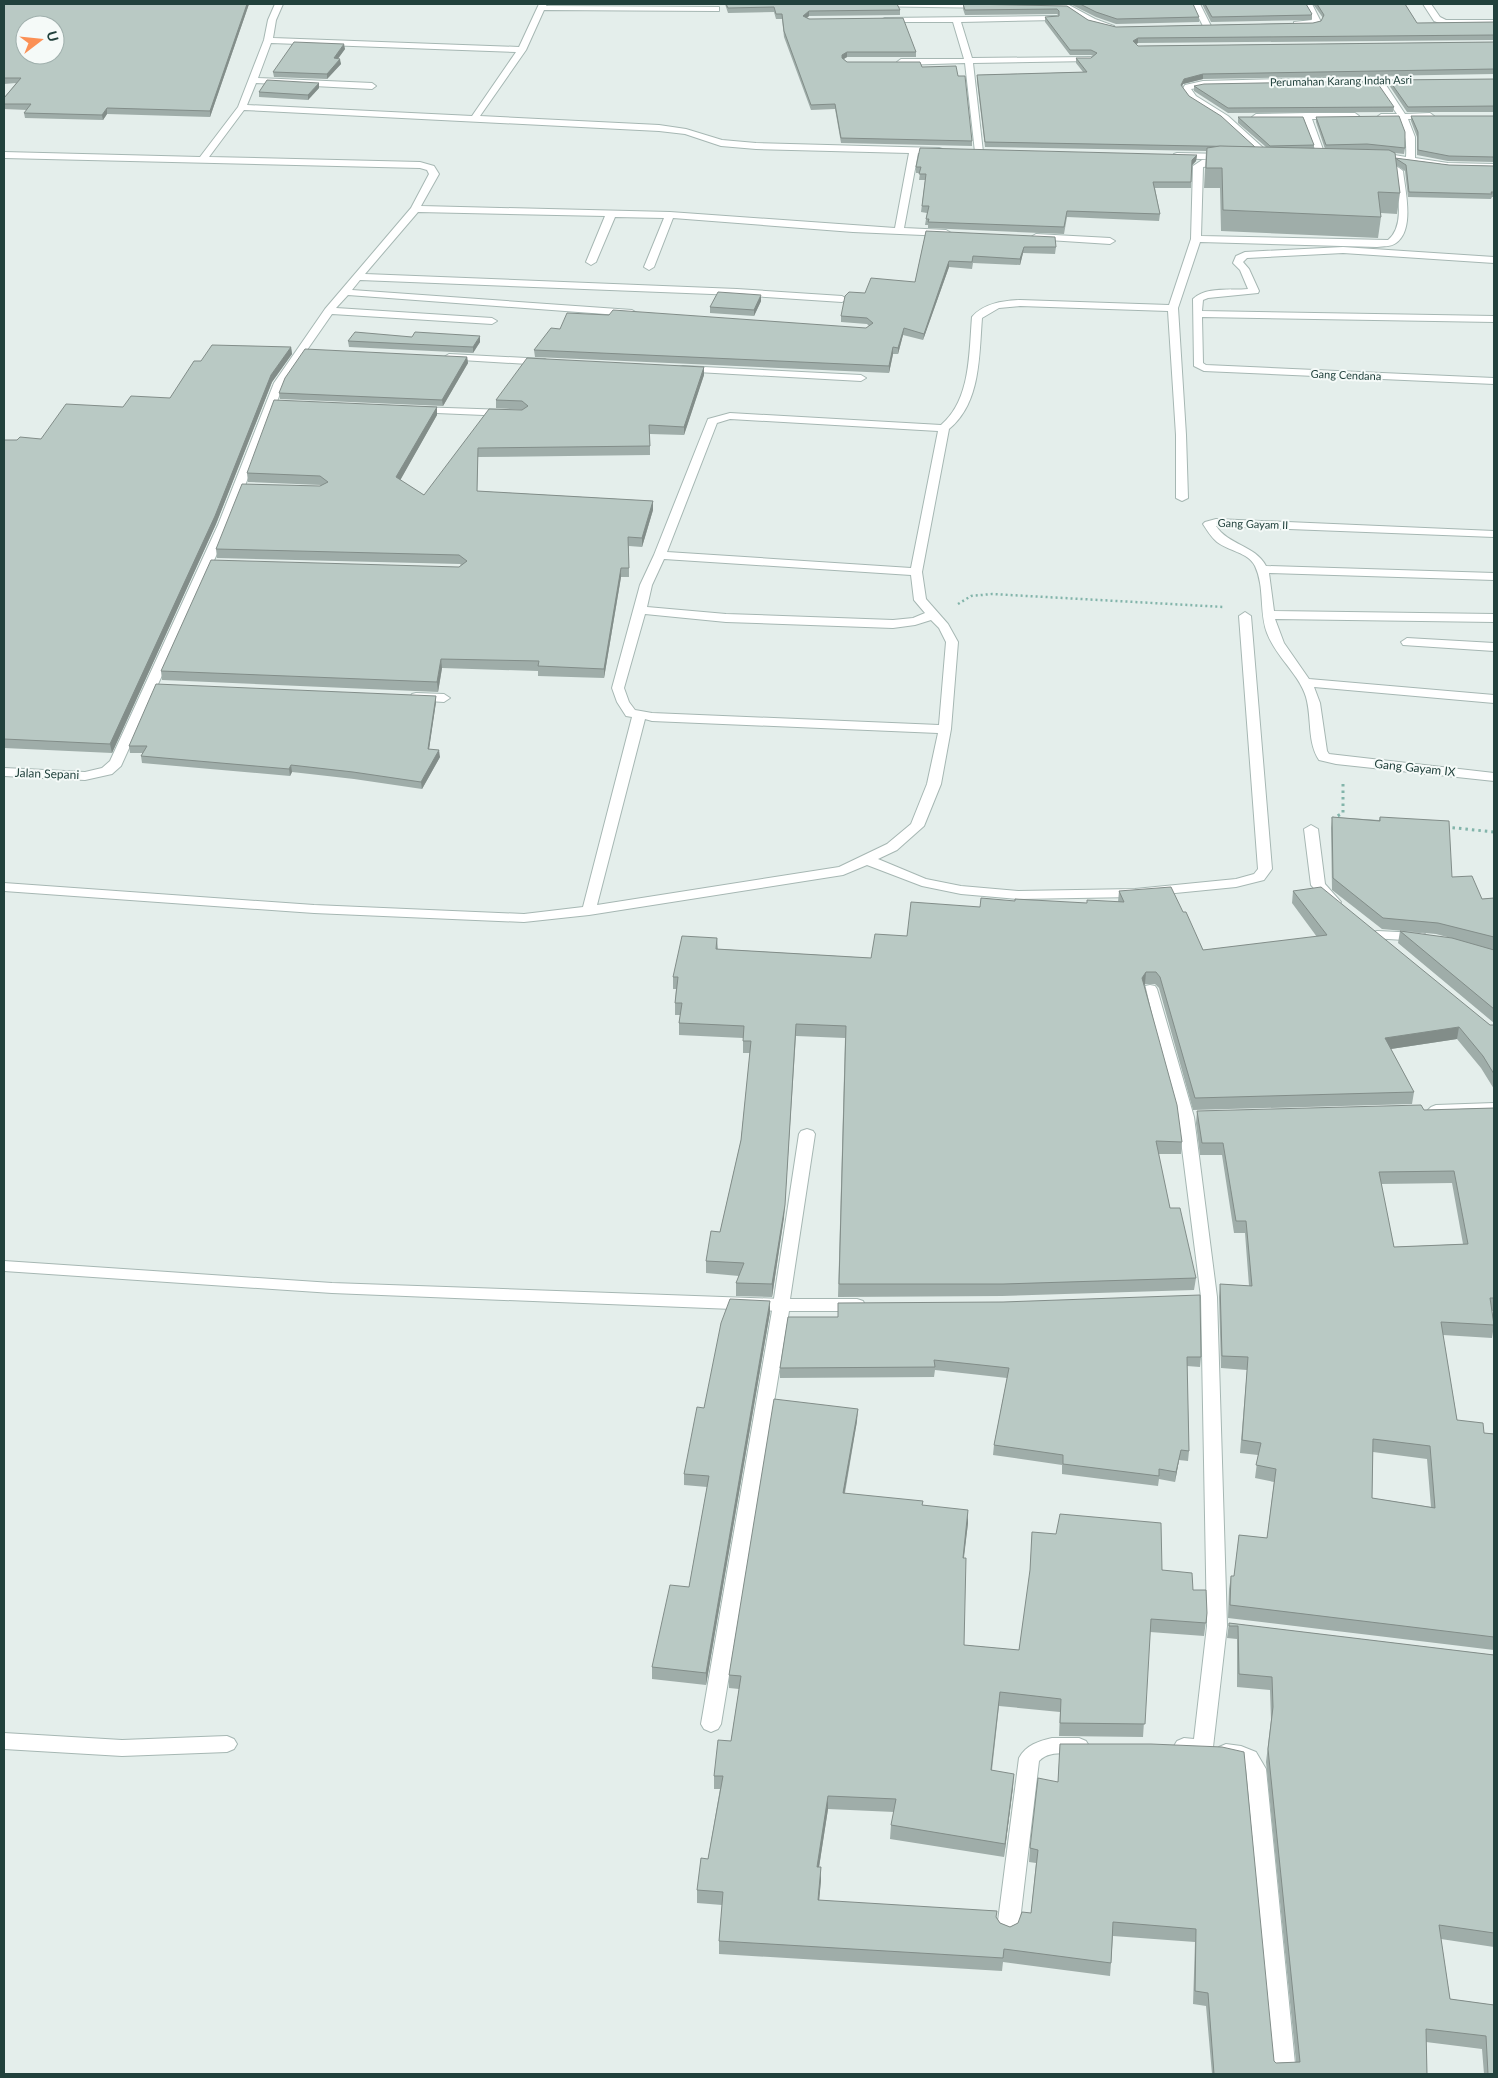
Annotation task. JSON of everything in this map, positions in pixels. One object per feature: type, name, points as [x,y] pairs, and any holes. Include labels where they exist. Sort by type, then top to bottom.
[{"type":"street","points":[[202,160],[242,106],[268,40],[272,20],[279,4]]},
{"type":"street","points":[[857,4],[1069,5],[1092,20],[1116,28]]},
{"type":"street","points":[[1196,4],[1207,26]]},
{"type":"street","points":[[1284,24],[1318,22],[1308,4]]},
{"type":"street","points":[[1427,4],[1437,19],[1444,22],[1494,22]]},
{"type":"street","points":[[474,119],[522,50],[543,6],[716,9]]},
{"type":"street","points":[[878,20],[1054,18]]},
{"type":"street","points":[[957,20],[968,62],[974,152],[988,152]]},
{"type":"street","points":[[1198,26],[1217,26]]},
{"type":"street","points":[[268,40],[522,50]]},
{"type":"street","points":[[887,62],[1091,60]]},
{"type":"street","name":"Perumahan Karang Indah Asri","points":[[1225,118],[1193,98],[1186,90],[1188,87],[1203,84],[1417,79]]},
{"type":"street","points":[[252,80],[372,86]]},
{"type":"street","points":[[1378,80],[1405,117],[1412,150],[1410,158]]},
{"type":"street","points":[[242,106],[660,128],[686,132],[721,144],[951,151]]},
{"type":"street","points":[[1307,116],[1320,159]]},
{"type":"street","points":[[1225,118],[1444,116]]},
{"type":"street","points":[[1225,118],[1273,159],[1253,160]]},
{"type":"street","points":[[899,231],[914,150]]},
{"type":"street","points":[[1366,154],[1410,158],[1448,166],[1494,167]]},
{"type":"street","points":[[4,155],[420,165],[430,168],[434,174],[415,209],[328,311]]},
{"type":"street","points":[[1165,156],[1235,160],[1202,163],[1198,166],[1196,239],[1174,308],[1181,435],[1182,498]]},
{"type":"street","points":[[1196,239],[1377,244],[1394,240],[1397,237],[1404,216],[1398,171],[1389,166],[1372,166]]},
{"type":"street","points":[[415,209],[670,215],[956,234]]},
{"type":"street","points":[[591,262],[611,214]]},
{"type":"street","points":[[649,267],[670,215]]},
{"type":"street","points":[[1023,237],[1110,241]]},
{"type":"street","points":[[1494,260],[1343,250],[1245,255],[1238,258],[1238,263],[1244,270],[1254,291],[1213,294],[1200,298],[1198,300],[1197,314],[1494,319]]},
{"type":"street","points":[[357,277],[737,292],[842,299]]},
{"type":"street","points":[[344,292],[647,314]]},
{"type":"street","points":[[4,887],[314,909],[524,918],[589,911],[843,871],[868,860],[892,847],[917,826],[934,784],[945,729],[952,642],[944,628],[920,600],[916,572],[944,428],[956,417],[968,387],[978,316],[984,310],[1002,304],[1020,303],[1174,308]]},
{"type":"street","points":[[328,311],[492,321]]},
{"type":"street","name":"Jalan Sepani","points":[[4,772],[73,776],[94,774],[108,770],[116,763],[157,685],[212,563],[224,525],[243,487],[276,404],[279,383],[307,350],[328,311]]},
{"type":"street","name":"Gang Cendana","points":[[1197,314],[1199,332],[1198,364],[1204,368],[1494,381]]},
{"type":"street","points":[[442,357],[552,362]]},
{"type":"street","points":[[672,369],[861,378]]},
{"type":"street","points":[[406,409],[522,414]]},
{"type":"street","points":[[944,428],[730,416],[712,421],[660,555],[646,585],[618,688],[623,702],[631,713],[639,716],[945,729]]},
{"type":"street","name":"Gang Gayam II","points":[[1262,569],[1253,557],[1224,544],[1209,524],[1216,522],[1494,534]]},
{"type":"street","points":[[660,555],[916,572]]},
{"type":"street","points":[[1336,760],[1324,757],[1320,751],[1311,695],[1273,638],[1262,569],[1494,576]]},
{"type":"street","points":[[640,610],[726,618],[893,624],[915,621],[932,615]]},
{"type":"street","points":[[1268,615],[1494,618]]},
{"type":"street","points":[[868,860],[922,882],[961,890],[1018,895],[1135,893],[1236,883],[1259,877],[1265,869],[1245,616]]},
{"type":"street","points":[[1406,642],[1494,647]]},
{"type":"street","points":[[1304,682],[1494,699]]},
{"type":"street","points":[[405,697],[444,698]]},
{"type":"street","points":[[589,911],[639,716]]},
{"type":"street","name":"Gang Gayam IX","points":[[1336,760],[1494,777]]},
{"type":"street","points":[[1311,829],[1318,885],[1329,898],[1348,912]]},
{"type":"street","points":[[1391,947],[1373,932],[1431,939]]},
{"type":"street","points":[[1150,989],[1186,1117],[1209,1296],[1217,1626],[1203,1747]]},
{"type":"street","points":[[1425,1110],[1494,1108]]},
{"type":"street","points":[[1186,1117],[1206,1117]]},
{"type":"street","points":[[711,1724],[781,1306],[807,1134]]},
{"type":"street","points":[[4,1266],[332,1288],[781,1306],[877,1305]]},
{"type":"street","points":[[1189,1297],[1209,1296]]},
{"type":"street","points":[[1217,1626],[1237,1628]]},
{"type":"street","points":[[4,1741],[122,1748],[228,1744]]},
{"type":"street","points":[[1008,1929],[1029,1758],[1037,1749],[1048,1746],[1096,1746]]},
{"type":"street","points":[[1162,1746],[1203,1747],[1250,1756],[1254,1762],[1285,2074]]},
{"type":"path","points":[[932,615],[971,596],[992,594],[1220,606],[1236,609],[1245,616]]},
{"type":"path","points":[[1311,829],[1343,813],[1342,777],[1335,763],[1336,760]]},
{"type":"path","points":[[1336,817],[1346,818]]},
{"type":"path","points":[[1442,827],[1494,832]]},
{"type":"building","points":[[4,4],[247,4],[210,111],[107,108],[102,115],[24,113],[31,104],[4,104],[4,98],[21,78],[4,78]]},
{"type":"building","points":[[726,4],[897,4],[900,10],[809,11],[803,16],[809,19],[903,18],[916,52],[847,52],[842,55],[842,58],[847,62],[920,62],[922,67],[956,66],[958,76],[965,76],[972,141],[841,138],[835,104],[811,105],[784,31],[782,14],[776,14],[774,7],[728,8]]},
{"type":"building","points":[[963,4],[1067,6],[1088,20],[1116,27],[1313,23],[1321,21],[1324,15],[1317,4],[1405,4],[1417,23],[1494,22],[1494,35],[1138,38],[1133,41],[1138,46],[1494,42],[1494,69],[1203,74],[1184,79],[1181,85],[1189,96],[1221,116],[1255,147],[985,142],[977,75],[1087,72],[1076,58],[1091,58],[1097,53],[1091,50],[1070,50],[1045,17],[1059,16],[1057,9],[965,10]]},
{"type":"building","points":[[1080,4],[1193,4],[1199,17],[1117,19]]},
{"type":"building","points":[[1205,4],[1306,4],[1312,14],[1212,17]]},
{"type":"building","points":[[294,42],[344,44],[334,58],[340,59],[327,74],[273,72]]},
{"type":"building","points":[[1494,79],[1494,106],[1408,107],[1389,80]]},
{"type":"building","points":[[267,80],[319,83],[308,95],[259,92]]},
{"type":"building","points":[[1376,81],[1394,107],[1228,108],[1194,86],[1204,84]]},
{"type":"building","points":[[1399,116],[1405,132],[1405,148],[1367,144],[1326,145],[1316,117]]},
{"type":"building","points":[[1411,116],[1494,116],[1494,157],[1449,156],[1418,150],[1418,132]]},
{"type":"building","points":[[1238,117],[1303,117],[1314,145],[1270,146]]},
{"type":"building","points":[[1220,146],[1389,150],[1395,153],[1400,193],[1378,192],[1381,217],[1223,210],[1222,168],[1206,168],[1207,148]]},
{"type":"building","points":[[920,148],[1197,155],[1192,160],[1191,182],[1153,182],[1160,214],[1067,211],[1064,227],[928,222],[929,219],[926,219],[929,206],[922,206],[926,174],[919,174],[921,167],[916,167]]},
{"type":"building","points":[[1395,158],[1449,165],[1494,166],[1494,192],[1491,192],[1492,194],[1409,192],[1406,165]]},
{"type":"building","points":[[926,231],[1055,237],[1056,247],[1024,247],[1020,259],[973,256],[972,262],[949,261],[924,334],[904,328],[898,348],[893,347],[889,366],[534,350],[551,328],[560,329],[567,313],[609,315],[613,310],[866,328],[873,323],[867,318],[841,316],[845,296],[849,292],[865,293],[871,278],[915,282]]},
{"type":"building","points":[[718,292],[761,295],[754,310],[710,307]]},
{"type":"building","points":[[355,332],[412,337],[415,332],[480,336],[473,347],[348,341]]},
{"type":"building","points":[[212,345],[291,347],[271,375],[215,516],[110,744],[4,739],[4,440],[17,440],[20,437],[41,439],[66,404],[123,407],[131,396],[170,398],[194,361],[201,361]]},
{"type":"building","points":[[305,349],[467,357],[442,400],[279,393],[285,378]]},
{"type":"building","points":[[527,358],[704,367],[684,427],[649,425],[650,446],[478,448],[477,491],[653,501],[642,538],[628,537],[629,568],[621,568],[604,669],[538,666],[539,661],[441,659],[437,682],[161,671],[211,560],[459,567],[467,561],[459,555],[216,549],[242,484],[320,486],[328,482],[320,476],[247,473],[274,400],[437,407],[396,477],[424,495],[489,409],[522,410],[528,406],[522,401],[496,400]]},
{"type":"building","points":[[156,684],[436,696],[428,749],[439,750],[421,782],[291,765],[289,769],[141,756],[147,746],[129,746]]},
{"type":"building","points":[[1332,817],[1380,821],[1380,817],[1449,821],[1452,877],[1472,876],[1482,899],[1494,898],[1494,937],[1438,923],[1383,918],[1333,878]]},
{"type":"building","points":[[1171,887],[1183,912],[1186,912],[1203,950],[1327,935],[1293,891],[1321,887],[1490,1025],[1494,1025],[1494,1074],[1483,1056],[1459,1027],[1385,1038],[1414,1092],[1195,1098],[1160,977],[1156,972],[1146,972],[1142,978],[1177,1105],[1182,1142],[1156,1141],[1170,1208],[1180,1208],[1196,1278],[1003,1284],[839,1284],[846,1026],[796,1024],[785,1205],[772,1284],[736,1283],[744,1263],[706,1261],[711,1231],[720,1232],[741,1140],[751,1041],[743,1041],[744,1026],[679,1023],[682,1003],[675,1003],[678,977],[673,977],[682,936],[717,938],[716,949],[871,958],[875,934],[907,936],[911,902],[980,907],[981,898],[1015,901],[1015,899],[1087,903],[1087,900],[1124,902],[1119,891]]},
{"type":"building","points":[[1400,931],[1452,938],[1494,950],[1494,1009]]},
{"type":"building","points":[[1421,1105],[1424,1110],[1494,1108],[1494,1298],[1490,1298],[1494,1325],[1441,1322],[1457,1420],[1483,1423],[1484,1433],[1494,1434],[1494,1637],[1230,1605],[1231,1576],[1234,1576],[1239,1535],[1267,1538],[1276,1469],[1256,1465],[1261,1443],[1242,1440],[1248,1357],[1222,1356],[1220,1284],[1252,1286],[1246,1221],[1236,1221],[1223,1143],[1202,1143],[1197,1111]],"holes":[[[1454,1171],[1468,1244],[1394,1247],[1379,1172]],[[1373,1439],[1430,1446],[1435,1508],[1372,1498]]]},
{"type":"building","points":[[1200,1295],[1201,1357],[1187,1357],[1189,1451],[1181,1450],[1176,1472],[1159,1469],[1159,1476],[1063,1464],[1063,1455],[994,1445],[1009,1368],[934,1360],[935,1367],[780,1368],[788,1317],[838,1317],[838,1303],[1003,1302]]},
{"type":"building","points":[[730,1299],[770,1301],[706,1673],[652,1667],[670,1585],[689,1587],[709,1476],[684,1474],[697,1407],[704,1408],[721,1323]]},
{"type":"building","points":[[774,1399],[858,1409],[843,1493],[923,1501],[922,1505],[968,1510],[963,1558],[966,1558],[964,1645],[1019,1650],[1030,1570],[1032,1532],[1056,1534],[1060,1514],[1161,1523],[1162,1570],[1192,1573],[1193,1590],[1206,1590],[1206,1623],[1151,1619],[1145,1724],[1060,1723],[1061,1699],[1000,1692],[991,1770],[1014,1774],[1005,1844],[891,1825],[896,1799],[828,1796],[817,1867],[821,1867],[818,1900],[997,1911],[996,1917],[1000,1923],[1010,1927],[1018,1923],[1022,1912],[1031,1913],[1038,1850],[1030,1848],[1038,1778],[1058,1782],[1060,1744],[1151,1744],[1222,1747],[1244,1752],[1274,2061],[1276,2063],[1300,2062],[1268,1749],[1273,1707],[1272,1677],[1239,1674],[1238,1626],[1229,1626],[1229,1623],[1494,1655],[1494,1933],[1439,1925],[1450,1999],[1494,2005],[1494,2074],[1488,2074],[1486,2036],[1426,2029],[1427,2074],[1214,2074],[1208,1993],[1195,1991],[1196,1929],[1113,1922],[1111,1963],[1004,1949],[1003,1958],[719,1941],[723,1892],[697,1890],[701,1858],[708,1859],[723,1776],[714,1776],[718,1740],[731,1741],[741,1676],[729,1675]]}]
